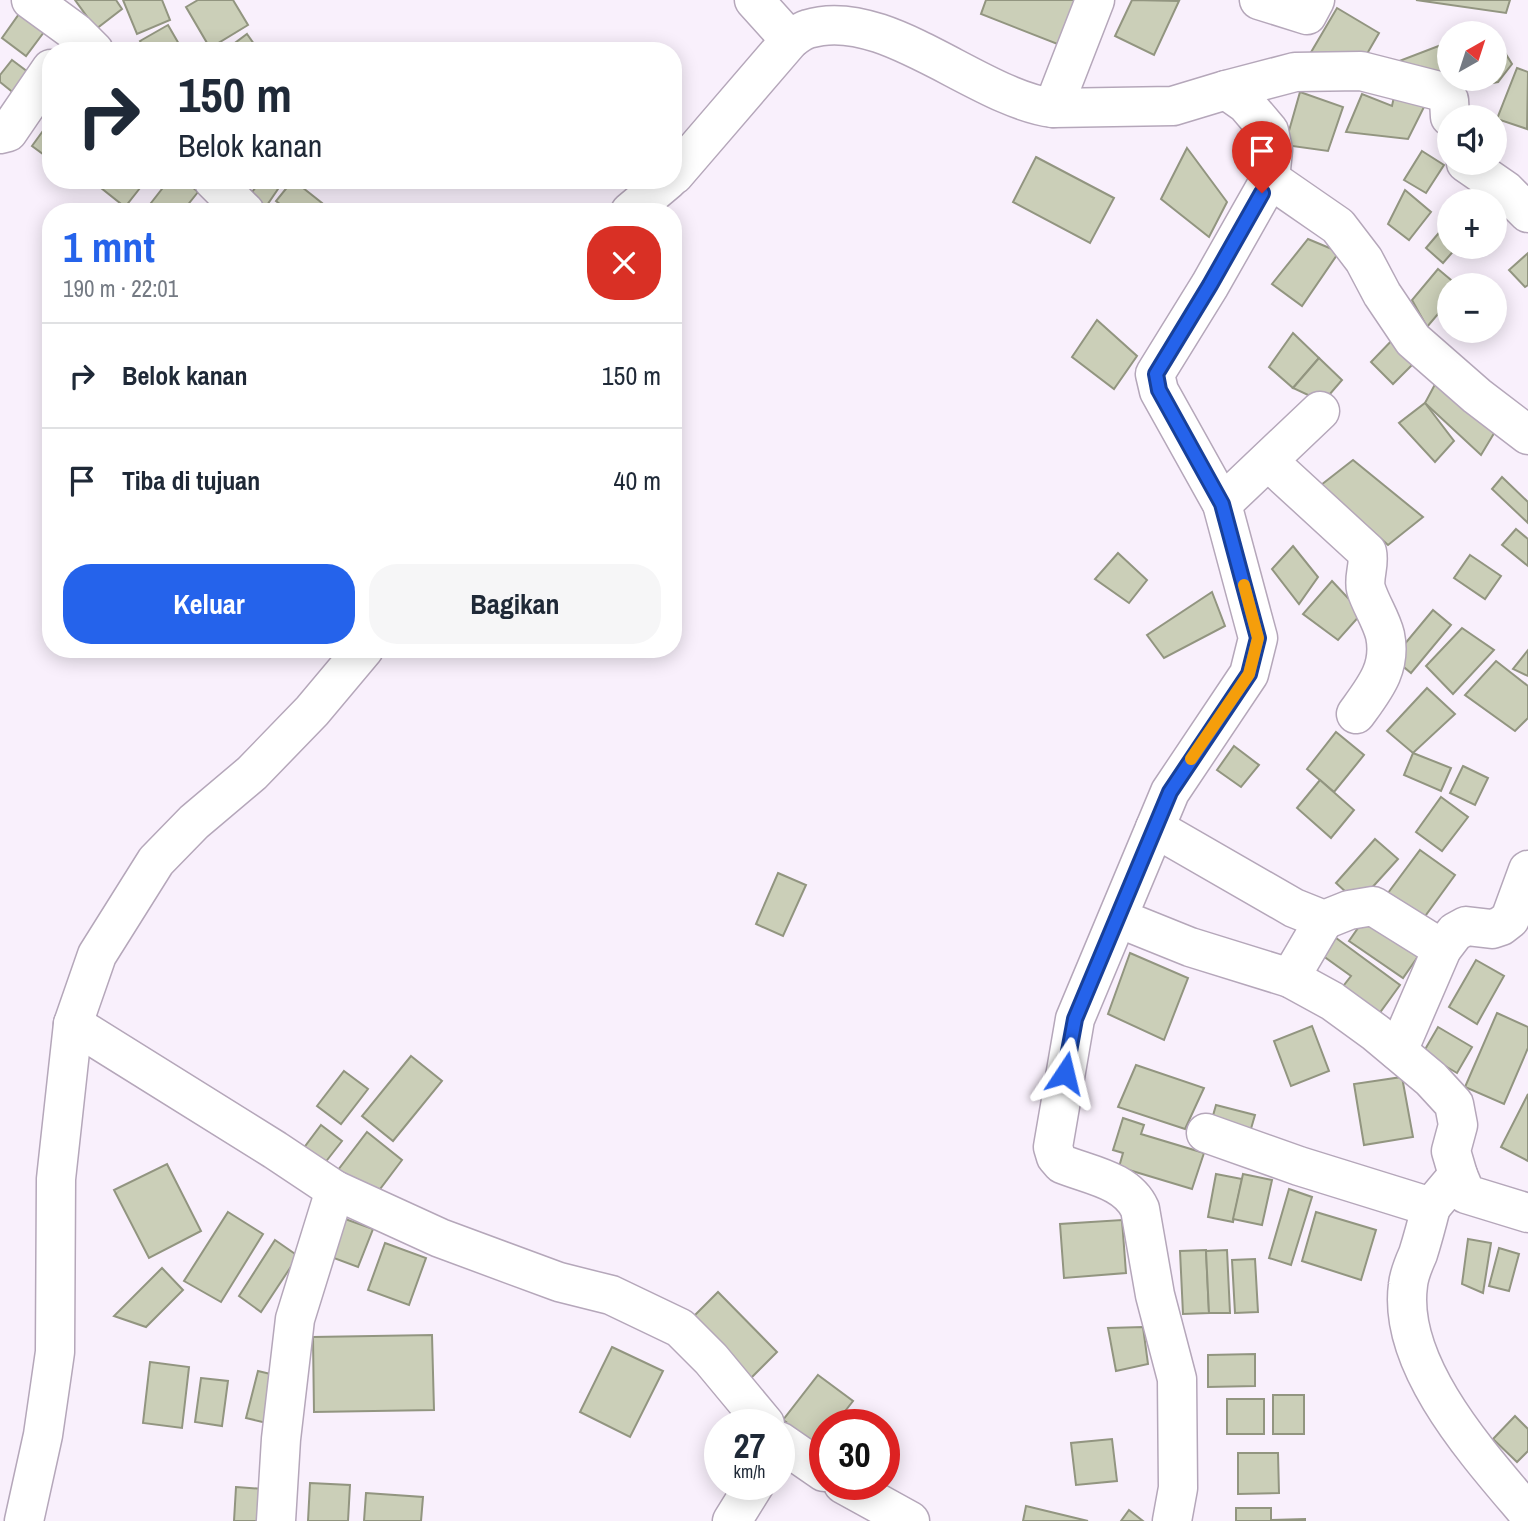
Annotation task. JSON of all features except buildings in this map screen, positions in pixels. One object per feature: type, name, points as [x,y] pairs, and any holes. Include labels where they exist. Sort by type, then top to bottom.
[{"type":"street","points":[[31,0],[75,42]]},
{"type":"street","points":[[754,0],[790,40]]},
{"type":"street","points":[[1053,108],[1095,0]]},
{"type":"street","points":[[1259,0],[1307,15],[1315,0]]},
{"type":"street","points":[[682,167],[790,40],[806,29],[829,25],[870,30],[935,57],[1007,95],[1053,108],[1173,106],[1295,72],[1361,71],[1443,92],[1449,105]]},
{"type":"street","points":[[0,134],[8,132],[42,82]]},
{"type":"street","points":[[1172,1521],[1178,1489],[1177,1379],[1155,1295],[1140,1209],[1136,1199],[1127,1190],[1062,1164],[1053,1147],[1075,1019],[1170,792],[1249,674],[1258,638],[1222,504],[1159,390],[1156,374],[1270,179],[1273,150],[1269,131],[1246,104],[1226,90]]},
{"type":"street","points":[[1483,175],[1505,190],[1528,213]]},
{"type":"street","points":[[1270,179],[1338,226],[1364,260],[1382,294],[1413,340],[1477,396],[1528,435]]},
{"type":"street","points":[[222,189],[236,203]]},
{"type":"street","points":[[641,203],[657,189]]},
{"type":"street","points":[[1222,504],[1320,411]]},
{"type":"street","points":[[1268,461],[1367,552],[1369,561],[1366,588],[1385,636],[1386,663],[1381,679],[1356,714]]},
{"type":"street","points":[[24,1521],[43,1435],[55,1352],[56,1179],[73,1024],[97,955],[156,861],[194,822],[252,772],[312,710],[356,658]]},
{"type":"street","points":[[1155,828],[1294,908],[1324,920]]},
{"type":"street","points":[[1398,1051],[1442,949],[1455,932],[1466,926],[1492,929],[1510,919],[1528,870]]},
{"type":"street","points":[[1290,978],[1324,920],[1349,910],[1373,906],[1442,949]]},
{"type":"street","points":[[1118,918],[1190,947],[1290,978],[1332,1001],[1398,1051],[1431,1079],[1454,1104],[1458,1125],[1451,1151],[1466,1194],[1522,1212]]},
{"type":"street","points":[[73,1024],[275,1150],[335,1191],[440,1238],[559,1282],[611,1295],[680,1328],[752,1409]]},
{"type":"street","points":[[1206,1133],[1299,1166],[1431,1207]]},
{"type":"street","points":[[1458,1175],[1431,1207],[1408,1284],[1408,1309],[1415,1343],[1433,1388],[1464,1435],[1528,1513]]},
{"type":"street","points":[[276,1521],[281,1439],[295,1319],[335,1191]]},
{"type":"street","points":[[732,1521],[745,1500]]},
{"type":"street","points":[[872,1500],[910,1521]]},
{"type":"slow traffic","points":[[1191,759],[1249,674],[1258,638],[1244,585]]},
{"type":"route","points":[[1065,1073],[1075,1019],[1170,792],[1249,674],[1255,652],[1258,638],[1222,504],[1159,390],[1156,374],[1262,193]]}]
